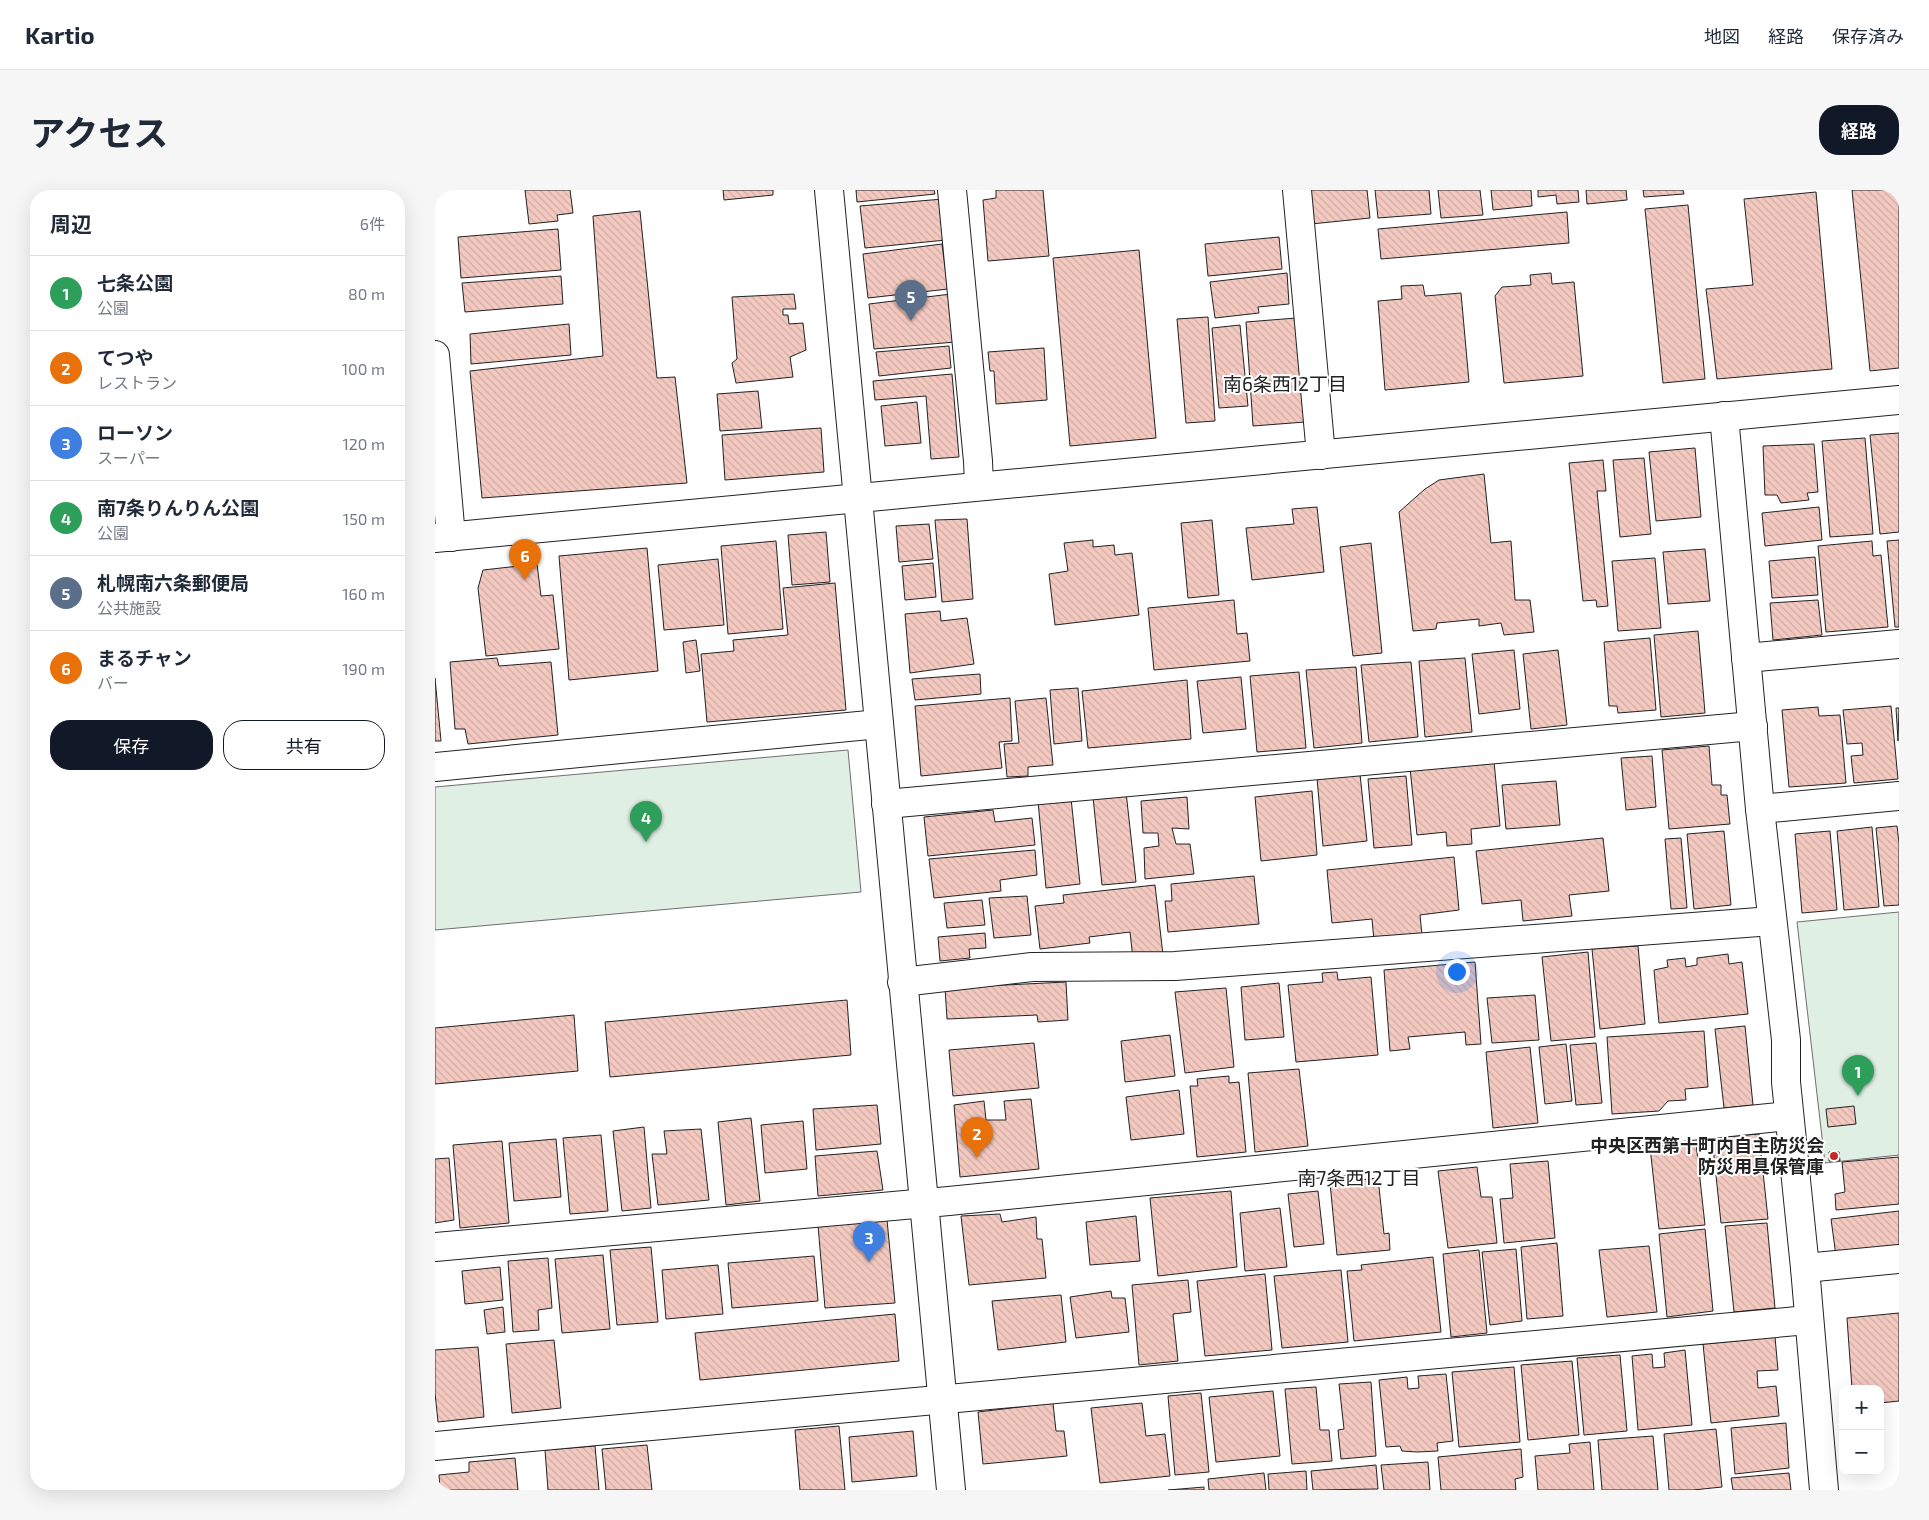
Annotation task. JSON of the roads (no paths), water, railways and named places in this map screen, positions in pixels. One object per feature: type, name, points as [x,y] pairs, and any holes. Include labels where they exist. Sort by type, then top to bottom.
[{"type":"street","points":[[829,190],[951,1490]]},
{"type":"street","points":[[952,190],[979,486]]},
{"type":"street","points":[[1297,190],[1321,455]]},
{"type":"street","points":[[435,355],[443,537],[1899,400]]},
{"type":"street","points":[[1724,416],[1746,658],[1785,1040],[1789,1116],[1805,1268],[1824,1490]]},
{"type":"street","points":[[1746,658],[1899,644]]},
{"type":"street","points":[[435,767],[879,724]]},
{"type":"street","points":[[886,804],[1753,726]]},
{"type":"street","points":[[1761,809],[1899,796]]},
{"type":"street","points":[[902,982],[1031,967],[1175,966],[1772,921]]},
{"type":"street","points":[[435,1247],[924,1203],[1789,1116]]},
{"type":"street","points":[[1805,1268],[1899,1260]]},
{"type":"street","points":[[435,1446],[1808,1320]]},
{"type":"place","name":"札幌南六条郵便局","points":[[911,321]]},
{"type":"place","name":"まるチャン","points":[[525,580]]},
{"type":"place","name":"南7条りんりん公園","points":[[646,842]]},
{"type":"place","name":"七条公園","points":[[1858,1096]]},
{"type":"place","name":"中央区西第十町内自主防災会 防災用具保管庫","points":[[1834,1156]]},
{"type":"place","name":"てつや","points":[[977,1158]]},
{"type":"place","name":"ローソン","points":[[869,1262]]},
{"type":"district","name":"南6条西12丁目","points":[[1285,384]]},
{"type":"district","name":"南7条西12丁目","points":[[1359,1178]]}]
